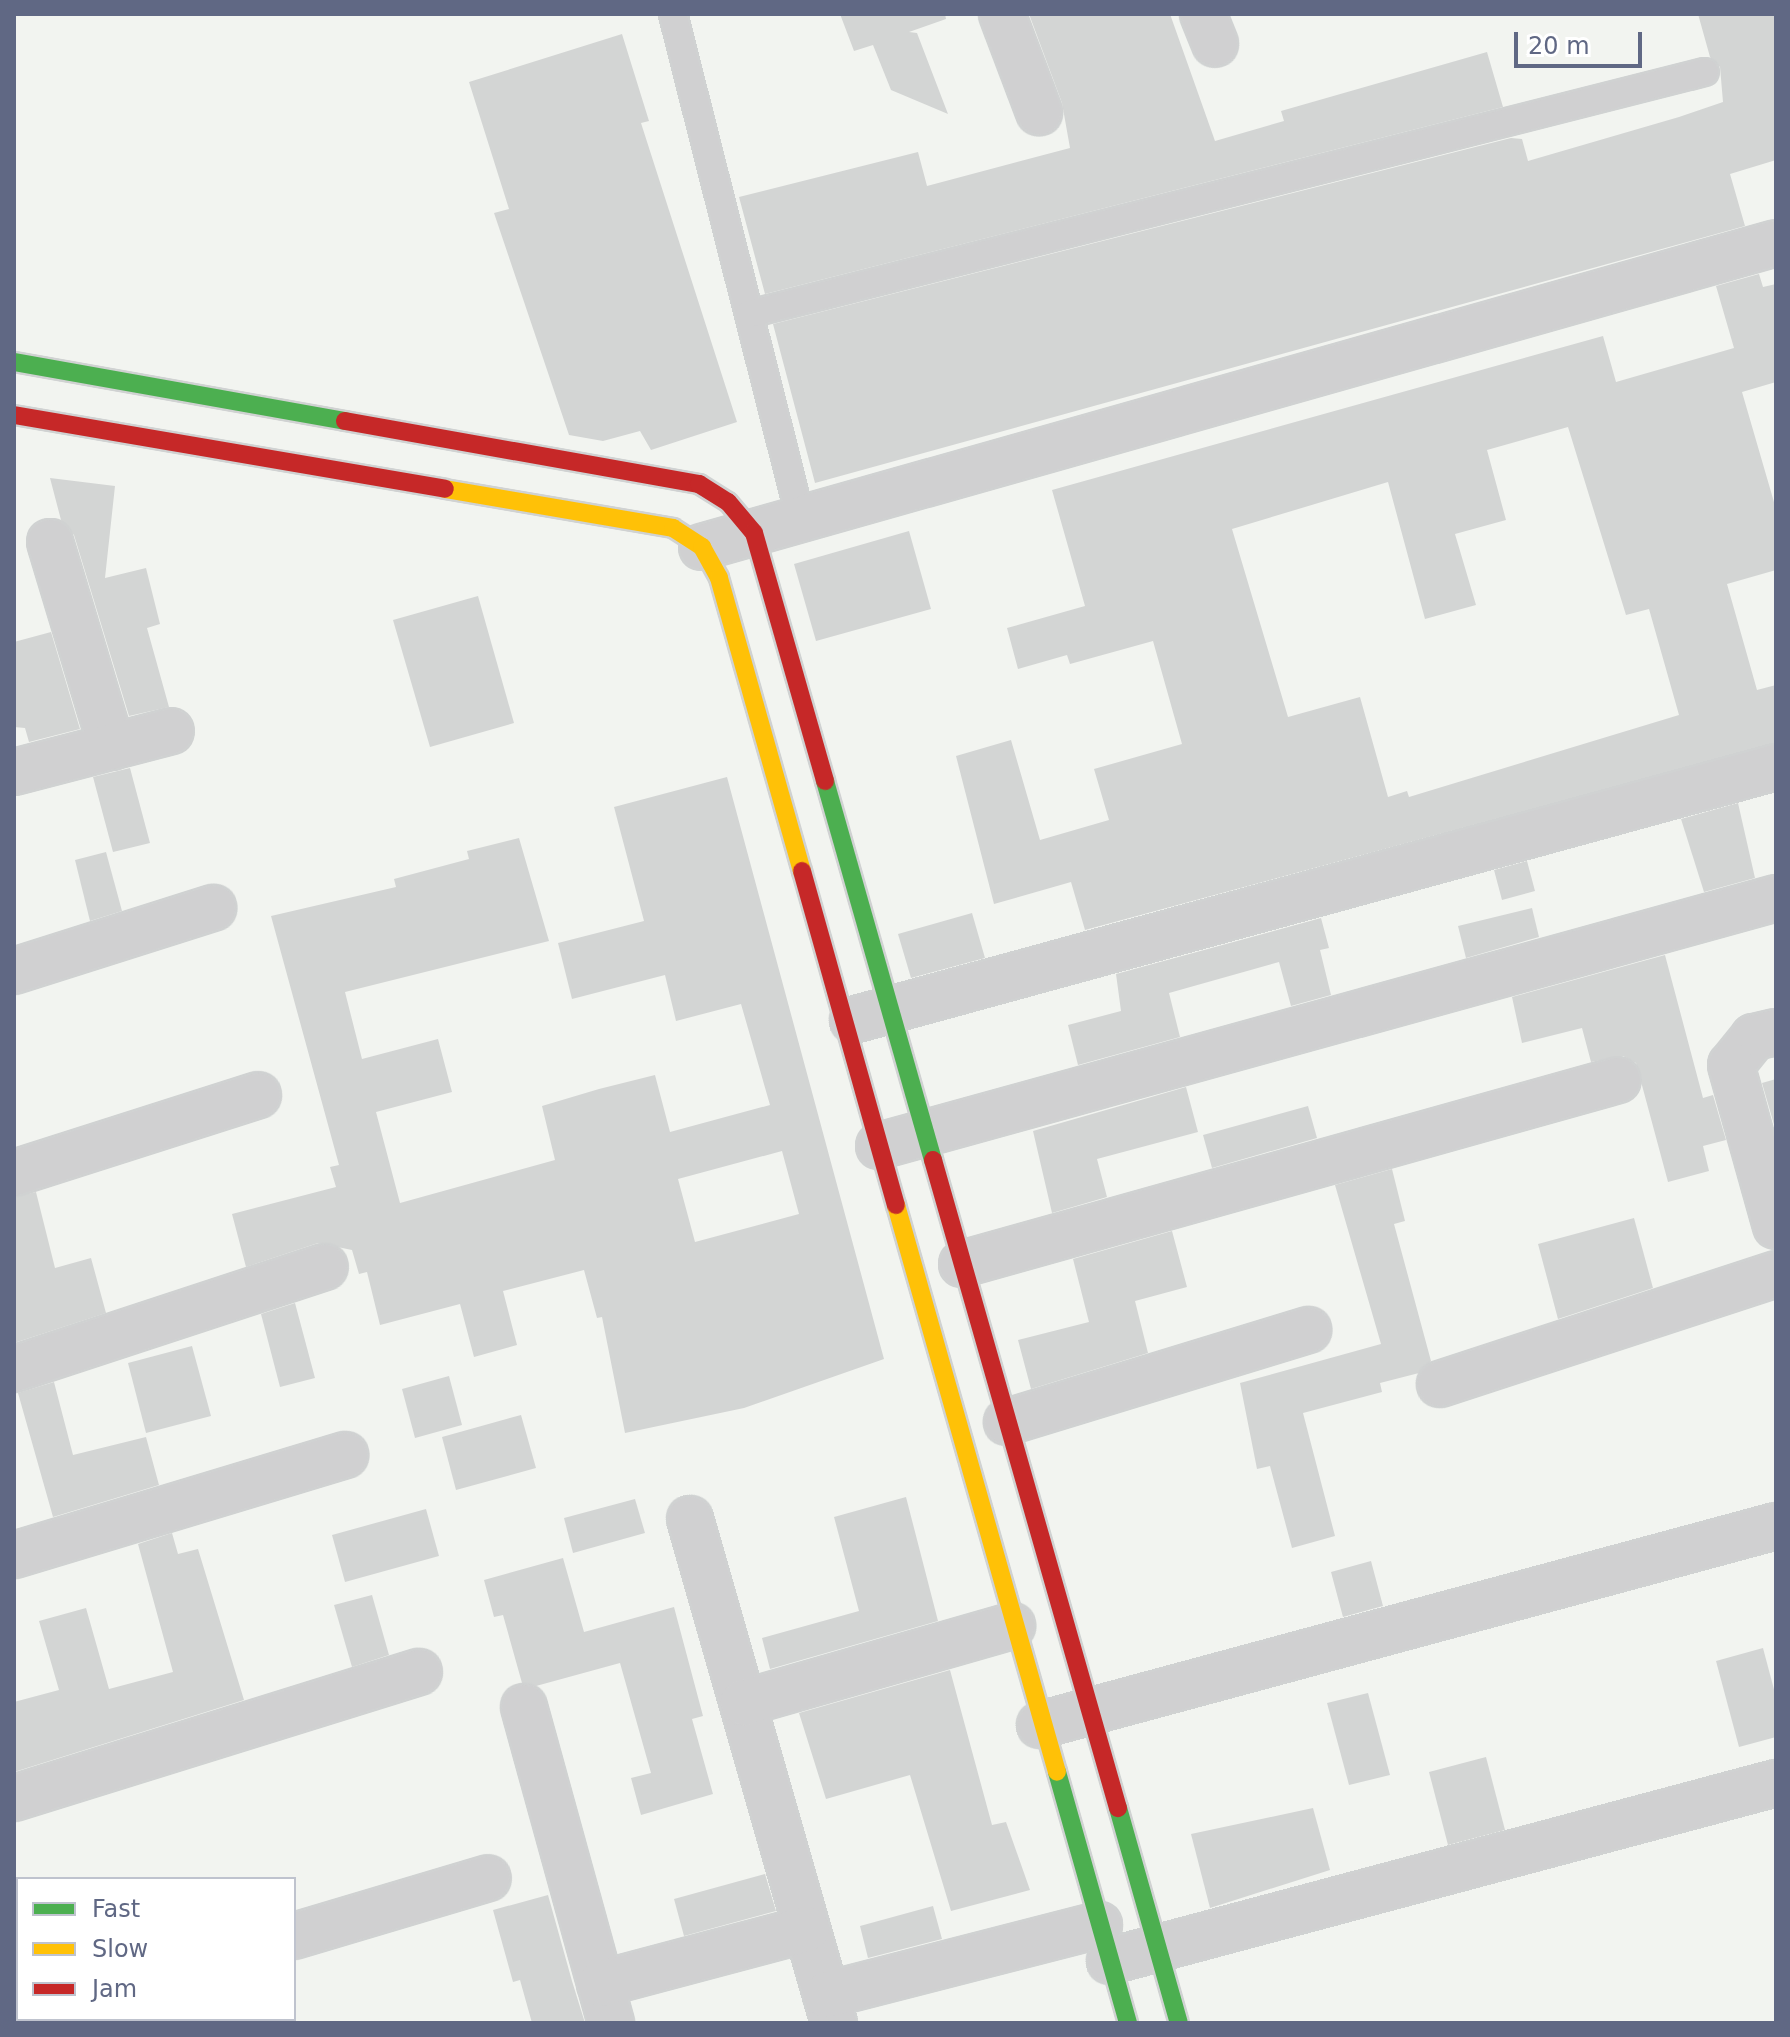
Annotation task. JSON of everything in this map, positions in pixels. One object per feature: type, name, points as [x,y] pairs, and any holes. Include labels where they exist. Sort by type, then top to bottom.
[{"type":"street","points":[[1002,14],[1039,112]]},
{"type":"street","points":[[702,547],[1776,243]]},
{"type":"street","points":[[14,362],[699,484],[728,502],[754,533],[1179,2023]]},
{"type":"street","points":[[14,415],[673,528],[702,547],[719,578],[1040,1725],[1128,2023]]},
{"type":"street","points":[[50,542],[112,747]]},
{"type":"street","points":[[14,772],[171,731]]},
{"type":"street","points":[[845,1022],[1776,767]]},
{"type":"street","points":[[879,1146],[1776,898]]},
{"type":"street","points":[[14,971],[213,908]]},
{"type":"street","points":[[1776,1032],[1754,1037],[1731,1065],[1776,1226]]},
{"type":"street","points":[[962,1264],[1618,1080]]},
{"type":"street","points":[[14,1173],[258,1095]]},
{"type":"street","points":[[14,1369],[325,1267]]},
{"type":"street","points":[[1440,1384],[1776,1274]]},
{"type":"street","points":[[1007,1422],[1308,1330]]},
{"type":"street","points":[[14,1555],[345,1455]]},
{"type":"street","points":[[690,1519],[830,2009],[1104,1943],[1158,1948],[1776,1783]]},
{"type":"street","points":[[1040,1725],[1776,1526]]},
{"type":"street","points":[[743,1703],[1012,1626]]},
{"type":"street","points":[[14,1798],[419,1672]]},
{"type":"street","points":[[524,1707],[605,2004],[807,1929]]},
{"type":"street","points":[[296,1935],[488,1878]]},
{"type":"lane","points":[[673,14],[801,520]]},
{"type":"lane","points":[[749,314],[1705,72]]},
{"type":"building","points":[[840,14],[945,14],[946,19],[909,32],[917,33],[948,114],[891,90],[873,45],[854,51]]},
{"type":"building","points":[[1029,14],[1170,14],[1215,141],[1284,121],[1281,111],[1487,52],[1503,107],[765,294],[739,197],[918,152],[927,186],[1070,148],[1062,103]]},
{"type":"building","points":[[1698,14],[1776,14],[1776,160],[1730,174],[1745,226],[815,483],[773,324],[1511,138],[1522,139],[1528,161],[1679,117],[1723,102],[1720,67],[1710,57]]},
{"type":"building","points":[[622,34],[649,121],[641,123],[737,422],[651,450],[640,431],[603,441],[569,435],[494,213],[509,209],[469,82]]},
{"type":"building","points":[[1759,274],[1763,287],[1776,284],[1776,382],[1742,392],[1776,509],[1776,570],[1727,584],[1757,690],[1776,685],[1776,743],[1085,930],[1071,882],[994,904],[956,756],[1011,740],[1040,840],[1109,820],[1094,769],[1182,744],[1153,641],[1070,664],[1067,655],[1018,669],[1007,628],[1085,606],[1052,490],[1603,336],[1616,382],[1734,348],[1716,286]],"holes":[[[1568,427],[1626,615],[1649,609],[1679,715],[1409,797],[1407,791],[1388,797],[1360,697],[1288,717],[1232,529],[1388,482],[1425,619],[1476,605],[1455,534],[1506,520],[1487,450]]]},
{"type":"building","points":[[50,478],[115,486],[105,578],[146,568],[160,624],[147,628],[169,707],[129,716],[74,535],[61,520]]},
{"type":"building","points":[[909,531],[931,609],[816,641],[794,564]]},
{"type":"building","points":[[478,596],[514,723],[430,747],[393,620]]},
{"type":"building","points":[[51,632],[80,729],[29,742],[25,728],[14,727],[14,642]]},
{"type":"building","points":[[130,768],[150,843],[113,852],[93,777]]},
{"type":"building","points":[[727,777],[884,1359],[744,1408],[625,1433],[602,1317],[597,1318],[584,1270],[503,1291],[517,1345],[474,1357],[460,1304],[380,1325],[367,1272],[359,1274],[352,1250],[318,1243],[246,1267],[232,1214],[336,1187],[330,1167],[339,1165],[271,916],[396,887],[394,879],[469,859],[467,851],[519,838],[549,941],[345,992],[362,1059],[438,1039],[452,1092],[376,1112],[400,1203],[555,1160],[542,1106],[599,1089],[655,1075],[670,1132],[770,1105],[741,1004],[676,1021],[665,975],[572,999],[558,943],[644,921],[614,807]],"holes":[[[782,1151],[799,1214],[695,1242],[678,1179]]]},
{"type":"building","points":[[1738,803],[1755,878],[1704,892],[1681,819]]},
{"type":"building","points":[[106,852],[122,911],[90,921],[75,860]]},
{"type":"building","points":[[1527,861],[1535,891],[1502,900],[1494,870]]},
{"type":"building","points":[[1532,908],[1539,937],[1466,958],[1458,926]]},
{"type":"building","points":[[972,913],[985,958],[911,978],[898,934]]},
{"type":"building","points":[[1321,918],[1329,948],[1320,950],[1331,995],[1291,1006],[1279,962],[1169,993],[1180,1037],[1078,1065],[1068,1025],[1121,1011],[1116,974]]},
{"type":"building","points":[[1665,955],[1703,1098],[1713,1095],[1726,1140],[1703,1146],[1709,1171],[1668,1182],[1636,1063],[1623,1056],[1591,1062],[1582,1028],[1522,1043],[1512,997]]},
{"type":"building","points":[[1776,1079],[1776,1128],[1775,1128],[1762,1083]]},
{"type":"building","points":[[1186,1087],[1198,1132],[1097,1159],[1107,1197],[1052,1213],[1033,1131]]},
{"type":"building","points":[[1308,1106],[1317,1138],[1212,1168],[1203,1135]]},
{"type":"building","points":[[1392,1169],[1405,1221],[1394,1224],[1431,1361],[1419,1373],[1380,1383],[1382,1392],[1303,1413],[1335,1536],[1292,1548],[1270,1466],[1257,1469],[1240,1383],[1381,1344],[1335,1185]]},
{"type":"building","points":[[36,1192],[55,1268],[91,1258],[106,1313],[14,1343],[14,1197]]},
{"type":"building","points":[[1634,1218],[1653,1288],[1558,1319],[1538,1244]]},
{"type":"building","points":[[1172,1231],[1187,1287],[1135,1301],[1148,1353],[1031,1389],[1018,1340],[1089,1322],[1073,1259]]},
{"type":"building","points":[[295,1303],[315,1378],[280,1387],[261,1314]]},
{"type":"building","points":[[192,1346],[211,1416],[146,1433],[128,1363]]},
{"type":"building","points":[[449,1376],[462,1425],[415,1438],[402,1389]]},
{"type":"building","points":[[54,1382],[73,1455],[146,1437],[159,1485],[53,1517],[18,1393]]},
{"type":"building","points":[[521,1415],[536,1468],[456,1490],[442,1437]]},
{"type":"building","points":[[906,1497],[938,1621],[770,1669],[762,1638],[859,1611],[834,1517]]},
{"type":"building","points":[[635,1499],[645,1533],[573,1553],[564,1518]]},
{"type":"building","points":[[426,1509],[439,1556],[345,1582],[332,1535]]},
{"type":"building","points":[[172,1533],[178,1554],[198,1549],[244,1700],[14,1772],[14,1702],[59,1690],[39,1621],[86,1608],[109,1689],[173,1672],[138,1544]]},
{"type":"building","points":[[563,1558],[584,1632],[674,1607],[703,1716],[692,1719],[713,1794],[641,1815],[631,1778],[651,1773],[620,1663],[536,1686],[522,1683],[503,1615],[494,1617],[484,1580]]},
{"type":"building","points":[[1371,1561],[1383,1606],[1343,1617],[1331,1572]]},
{"type":"building","points":[[372,1595],[389,1655],[352,1667],[334,1605]]},
{"type":"building","points":[[1763,1648],[1776,1697],[1776,1737],[1739,1747],[1716,1661]]},
{"type":"building","points":[[950,1670],[992,1825],[1006,1822],[1030,1890],[951,1911],[910,1775],[826,1799],[799,1713]]},
{"type":"building","points":[[1368,1693],[1390,1775],[1349,1785],[1327,1703]]},
{"type":"building","points":[[1486,1757],[1505,1830],[1448,1845],[1429,1772]]},
{"type":"building","points":[[1313,1808],[1330,1870],[1210,1908],[1191,1834]]},
{"type":"building","points":[[765,1874],[776,1911],[684,1936],[674,1899]]},
{"type":"building","points":[[548,1895],[585,2023],[532,2023],[520,1980],[513,1982],[493,1910]]},
{"type":"building","points":[[933,1906],[942,1939],[868,1958],[860,1926]]},
{"type":"traffic: fast","points":[[14,362],[345,421]]},
{"type":"traffic: fast","points":[[825,781],[933,1160]]},
{"type":"traffic: fast","points":[[1057,1772],[1128,2023]]},
{"type":"traffic: fast","points":[[1118,1808],[1179,2023]]},
{"type":"traffic: slow","points":[[445,489],[673,528],[702,547],[719,578],[802,871]]},
{"type":"traffic: slow","points":[[896,1205],[1057,1772]]},
{"type":"traffic: jam","points":[[14,415],[445,489]]},
{"type":"traffic: jam","points":[[345,421],[699,484],[728,502],[754,533],[825,781]]},
{"type":"traffic: jam","points":[[802,871],[896,1205]]},
{"type":"traffic: jam","points":[[933,1160],[1118,1808]]}]
